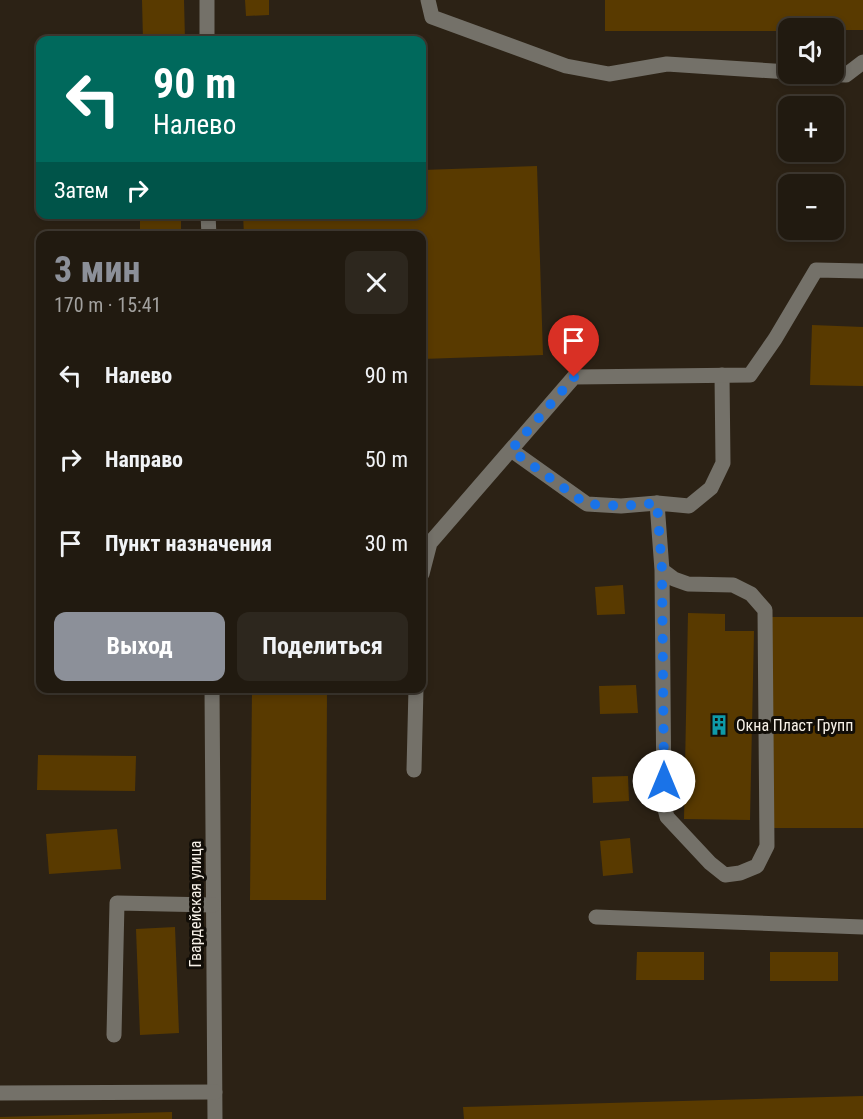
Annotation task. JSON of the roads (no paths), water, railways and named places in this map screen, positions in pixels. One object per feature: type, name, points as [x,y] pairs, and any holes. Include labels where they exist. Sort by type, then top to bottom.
[{"type":"street","points":[[207,0],[207,36]]},
{"type":"street","points":[[428,0],[432,17],[566,66],[609,74],[667,64],[778,71]]},
{"type":"street","points":[[844,75],[863,62]]},
{"type":"street","points":[[426,558],[430,543],[574,377],[750,375],[775,339],[816,270],[863,272]]},
{"type":"street","points":[[511,450],[586,504],[621,506],[657,503],[689,506],[711,488],[723,463],[722,375]]},
{"type":"street","points":[[657,503],[662,570],[664,805],[667,817],[710,863],[725,875],[740,873],[757,866],[767,846],[765,610],[751,594],[733,585],[688,584],[674,579],[662,570]]},
{"type":"street","name":"Гвардейская улица","points":[[212,693],[215,1119]]},
{"type":"street","points":[[414,770],[416,693]]},
{"type":"street","points":[[114,1035],[117,903],[213,905]]},
{"type":"street","points":[[596,917],[863,927]]},
{"type":"street","points":[[0,1093],[215,1092]]},
{"type":"place","name":"Окна Пласт Групп","points":[[719,725]]}]
